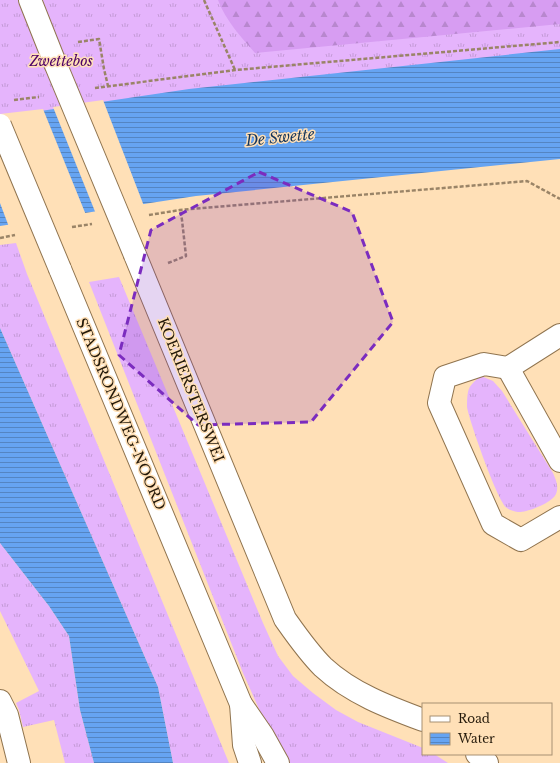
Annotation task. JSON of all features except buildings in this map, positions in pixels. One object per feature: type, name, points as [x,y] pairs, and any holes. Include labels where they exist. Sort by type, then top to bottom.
[{"type":"street","name":"KOERIERSTERSWEI","points":[[30,0],[285,619],[303,646],[324,668],[347,685],[377,702],[422,720]]},
{"type":"street","name":"STADSRONDWEG-NOORD","points":[[0,125],[241,704],[263,736],[278,763]]},
{"type":"street","points":[[560,335],[508,368],[484,364],[445,377],[439,403],[493,524],[521,540],[560,517]]},
{"type":"street","points":[[508,368],[560,461]]},
{"type":"street","points":[[0,701],[7,715],[20,763]]},
{"type":"street","name":"STADSRONDWEG-NOORD","points":[[241,704],[244,745],[250,763]]},
{"type":"street","points":[[478,755],[487,763]]},
{"type":"path","points":[[204,0],[235,70]]},
{"type":"path","points":[[82,41],[99,39],[108,86]]},
{"type":"path","points":[[93,88],[235,70],[560,42]]},
{"type":"path","points":[[8,101],[46,95]]},
{"type":"path","points":[[142,216],[180,210],[528,181],[560,199]]},
{"type":"path","points":[[168,263],[186,256],[180,210]]},
{"type":"path","points":[[65,228],[96,223]]},
{"type":"path","points":[[0,238],[20,235]]},
{"type":"highlighted area","points":[[259,172],[352,212],[393,322],[311,422],[198,425],[119,355],[151,230]]},
{"type":"green space","name":"Zwettebos","points":[[0,0],[560,0],[560,64],[0,135]]},
{"type":"green space","points":[[218,0],[560,0],[560,24],[255,53],[239,35],[221,8]]},
{"type":"green space","points":[[16,243],[27,274],[229,763],[173,763],[158,687],[0,328],[0,245]]},
{"type":"green space","points":[[119,277],[278,656],[293,676],[336,710],[358,722],[422,748],[422,755],[436,755],[448,763],[288,763],[267,727],[243,673],[89,282]]},
{"type":"green space","points":[[481,376],[493,381],[502,391],[553,473],[557,486],[556,494],[550,501],[534,509],[518,512],[507,508],[497,492],[491,477],[478,443],[467,407],[467,395],[469,389]]},
{"type":"green space","points":[[0,543],[49,606],[69,636],[80,710],[94,763],[65,763],[54,720],[23,727],[16,703],[39,691],[0,611]]},
{"type":"water","name":"De Swette","points":[[560,49],[560,159],[196,196],[0,226],[0,117],[189,89]]},
{"type":"water","points":[[0,328],[158,687],[173,763],[94,763],[80,710],[69,636],[49,606],[0,543]]},
{"type":"pier","points":[[103,100],[144,206],[96,214],[53,107]]},
{"type":"pier","points":[[43,109],[86,215],[9,227],[0,203],[0,114]]}]
